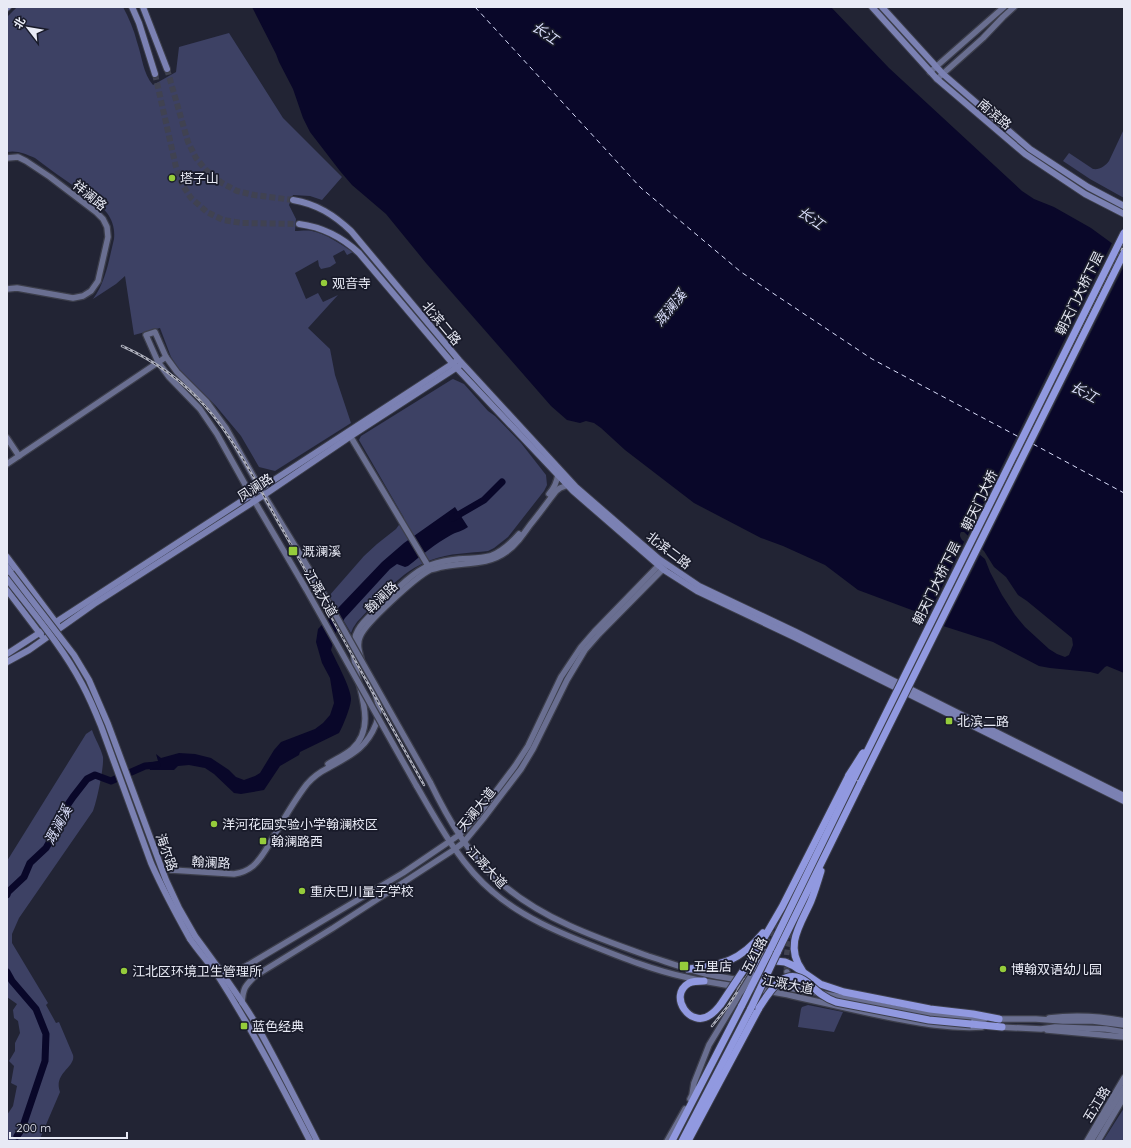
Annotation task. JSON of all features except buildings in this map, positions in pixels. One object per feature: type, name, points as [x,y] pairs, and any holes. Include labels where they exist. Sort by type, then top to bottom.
[{"type":"highway","name":"朝天门大桥","points":[[856,779],[885,717],[1124,233]]},
{"type":"highway","name":"朝天门大桥","points":[[856,779],[1124,253]]},
{"type":"highway","name":"五红路","points":[[683,1141],[751,1008],[827,850],[856,779]]},
{"type":"highway","name":"五红路","points":[[672,1141],[742,1005],[764,951],[856,779]]},
{"type":"highway","points":[[688,969],[725,963],[736,958],[747,950],[767,929],[782,907],[856,779]]},
{"type":"highway","points":[[810,977],[798,963],[794,950],[794,943],[797,930],[814,891],[827,850]]},
{"type":"highway","points":[[704,981],[688,984],[681,993],[680,999],[684,1010],[696,1018],[702,1019],[715,1011],[764,951],[782,907]]},
{"type":"highway","points":[[756,967],[766,960],[785,962],[794,966],[825,986],[844,992],[930,1009],[973,1014],[998,1019]]},
{"type":"highway","points":[[688,1141],[759,1008],[777,983],[787,978],[797,977],[806,982],[826,999],[836,1002],[929,1020],[1002,1027]]},
{"type":"highway","points":[[667,1141],[681,1125],[692,1096]]},
{"type":"highway","points":[[690,1125],[710,1100]]},
{"type":"main road","points":[[132,7],[139,23],[155,74]]},
{"type":"main road","points":[[143,7],[167,69]]},
{"type":"main road","name":"南滨路","points":[[872,7],[937,79],[1025,154],[1086,194],[1124,214]]},
{"type":"main road","name":"南滨路","points":[[882,7],[943,74],[1030,149],[1088,188],[1124,206]]},
{"type":"main road","points":[[930,72],[1004,7]]},
{"type":"main road","points":[[987,22],[981,30],[984,34],[1014,7]]},
{"type":"main road","points":[[937,79],[983,38],[996,24]]},
{"type":"main road","name":"祥澜路","points":[[7,158],[18,157],[26,161],[91,208],[103,219],[107,227],[108,237],[98,281],[91,291],[83,296],[73,298],[17,288],[7,288]]},
{"type":"main road","name":"北滨二路","points":[[293,200],[306,202],[327,212],[344,224],[458,364],[576,487],[663,566],[699,586],[796,632],[1124,796]]},
{"type":"main road","name":"北滨二路","points":[[299,224],[310,225],[328,232],[352,246],[573,491],[663,566],[697,592],[794,637],[1124,801]]},
{"type":"main road","name":"朝天门大桥下层","points":[[856,779],[1124,227]]},
{"type":"main road","name":"朝天门大桥下层","points":[[856,779],[1124,258]]},
{"type":"main road","name":"江溉大道","points":[[1123,1036],[1106,1029],[1055,1027],[1041,1029],[1002,1027],[971,1028],[924,1024],[792,996],[684,977],[632,962],[574,938],[526,915],[508,904],[492,892],[450,842],[416,785],[217,434],[200,409],[169,377],[158,362],[146,335],[155,332],[166,357],[176,372],[207,402],[226,428],[262,492],[317,582],[459,835],[482,864],[500,882],[531,906],[576,929],[620,946],[688,969],[714,975],[810,991],[931,1014],[972,1019],[1093,1021],[1124,1025]]},
{"type":"main road","points":[[7,464],[166,357]]},
{"type":"main road","name":"凤澜路","points":[[7,662],[29,650],[94,604],[262,492],[458,364]]},
{"type":"main road","points":[[350,434],[429,568]]},
{"type":"main road","points":[[7,438],[19,456]]},
{"type":"main road","name":"翰澜路","points":[[558,474],[553,489],[519,533],[504,549],[490,556],[452,560],[429,568],[412,576],[361,625],[355,637],[354,644],[355,668],[365,712],[362,735],[356,746],[351,751],[319,769],[304,782],[293,797],[255,860],[246,868],[241,870],[171,870],[229,874],[241,873],[258,862],[307,784],[321,772],[353,754],[369,738],[377,722],[379,712],[378,703],[359,652],[358,645],[359,638],[365,627],[429,568],[484,562],[492,560],[506,552],[522,536],[556,492],[560,488],[568,485]]},
{"type":"main road","name":"凤澜路","points":[[7,654],[55,622],[253,498]]},
{"type":"main road","points":[[7,556],[60,629]]},
{"type":"main road","name":"天澜大道","points":[[220,974],[248,965],[403,873],[459,835],[478,814],[516,766],[528,746],[561,677],[581,647],[594,632],[663,566]]},
{"type":"main road","name":"天澜大道","points":[[242,1002],[243,991],[246,985],[255,976],[333,928],[464,842],[525,762],[567,680],[585,650],[663,566]]},
{"type":"main road","name":"海尔路","points":[[7,567],[9,576],[82,682],[93,705],[151,863],[174,911],[242,1002],[270,1049],[317,1141]]},
{"type":"main road","points":[[7,590],[44,640]]},
{"type":"main road","points":[[667,1141],[692,1096],[694,1082],[709,1045],[752,974],[764,951]]},
{"type":"main road","points":[[248,965],[249,972],[255,976]]},
{"type":"main road","points":[[787,972],[789,978],[793,982],[810,991]]},
{"type":"main road","name":"海尔路","points":[[220,974],[264,1053],[310,1141]]},
{"type":"main road","points":[[1036,1019],[1063,1016],[1124,1021]]},
{"type":"main road","points":[[1041,1029],[1123,1036]]},
{"type":"main road","name":"五江路","points":[[1087,1141],[1124,1078]]},
{"type":"main road","points":[[1091,1141],[1123,1096],[1124,1088]]},
{"type":"main road","name":"五江路","points":[[1098,1141],[1123,1096]]},
{"type":"shaded area","points":[[17,7],[123,7],[134,33],[147,76],[153,85],[176,72],[179,47],[229,33],[283,118],[342,177],[322,200],[310,196],[293,195],[289,205],[296,219],[295,231],[318,232],[353,252],[347,255],[344,250],[333,256],[336,263],[330,267],[321,269],[318,260],[295,273],[306,299],[318,293],[323,302],[338,295],[308,328],[330,349],[335,375],[351,423],[275,471],[259,467],[241,436],[216,406],[179,369],[171,357],[160,328],[134,335],[125,276],[116,284],[93,299],[101,285],[109,262],[114,239],[111,219],[104,209],[94,200],[35,158],[18,152],[7,152],[7,17]]},
{"type":"shaded area","points":[[1124,129],[1124,198],[1090,179],[1063,161],[1069,153],[1093,169],[1102,167],[1109,161]]},
{"type":"shaded area","points":[[453,379],[464,384],[488,411],[495,416],[521,443],[546,475],[547,485],[544,491],[508,537],[494,548],[488,551],[445,556],[431,560],[409,571],[382,595],[357,622],[351,633],[329,596],[364,556],[396,529],[404,518],[359,440],[361,436]]},
{"type":"shaded area","points":[[92,730],[103,757],[100,784],[93,811],[19,918],[12,934],[12,943],[48,1003],[46,1005],[56,1023],[59,1022],[73,1055],[73,1059],[62,1075],[59,1085],[60,1092],[39,1141],[7,1141],[7,1115],[13,1106],[17,1086],[11,1083],[14,1066],[9,1061],[15,1051],[15,1043],[20,1033],[18,1021],[14,1018],[13,1010],[17,1004],[7,997],[7,861],[86,734]]},
{"type":"shaded area","points":[[808,1005],[843,1012],[834,1032],[798,1027],[801,1009],[802,1007]]},
{"type":"shaded area","points":[[1124,1108],[1124,1141],[1103,1141]]},
{"type":"water","name":"长江","points":[[252,7],[831,7],[889,68],[1022,191],[1034,199],[1054,207],[1091,228],[1124,253],[1124,673],[1107,666],[1098,674],[1039,666],[993,642],[940,625],[917,612],[858,590],[825,565],[761,538],[694,503],[625,450],[594,423],[586,421],[580,423],[567,420],[551,406],[426,263],[386,214],[352,185],[340,171],[310,132],[303,118],[293,89]],"holes":[[[964,532],[984,551],[994,567],[1006,577],[1018,595],[1072,638],[1073,645],[1069,655],[1065,657],[1049,649],[1025,627],[1002,595],[985,559],[961,539],[960,533]]]},
{"type":"water","points":[[455,507],[468,527],[440,542],[408,566],[405,567],[397,564],[390,569],[345,618],[336,632],[331,650],[351,695],[349,708],[339,733],[300,752],[299,755],[280,766],[264,790],[241,794],[234,793],[214,774],[205,768],[189,765],[178,766],[174,770],[150,770],[148,763],[158,761],[156,754],[161,758],[179,753],[195,754],[211,758],[229,770],[236,777],[244,780],[260,773],[274,750],[281,742],[315,729],[323,723],[330,715],[334,703],[330,678],[322,663],[316,642],[318,629],[382,562],[404,543]]},
{"type":"pier","points":[[1113,241],[1124,250],[1124,266],[981,552],[967,537]]},
{"type":"pier","points":[[965,540],[981,553],[943,628],[926,619]]},
{"type":"waterway","name":"溉澜溪","points":[[453,518],[484,500],[502,482]]},
{"type":"waterway","name":"溉澜溪","points":[[7,895],[8,892],[24,877],[30,863],[46,848],[57,829],[62,813],[87,779],[95,775],[111,781],[145,766],[157,765]]},
{"type":"waterway","name":"溉澜溪","points":[[7,972],[12,981],[36,1009],[46,1034],[45,1061],[22,1129],[17,1136]]},
{"type":"ferry route","points":[[475,7],[641,188],[741,272],[872,359],[1019,437]]},
{"type":"ferry route","points":[[1033,444],[1124,493]]},
{"type":"tunnel","points":[[167,69],[188,142],[196,158],[206,170],[222,183],[237,191],[254,195],[293,200]]},
{"type":"tunnel","points":[[155,74],[176,167],[182,184],[191,198],[207,212],[223,220],[242,223],[299,224]]},
{"type":"tunnel","points":[[765,952],[797,886]]},
{"type":"tunnel","points":[[787,972],[787,952],[796,920]]},
{"type":"railway","points":[[858,780],[1124,244]]},
{"type":"railway","points":[[122,346],[156,364],[177,379],[205,406],[228,435],[257,484],[424,785]]},
{"type":"railway","points":[[712,1026],[728,1006],[762,953]]},
{"type":"place","name":"塔子山","points":[[172,178]]},
{"type":"place","name":"观音寺","points":[[324,283]]},
{"type":"place","name":"溉澜溪","points":[[293,551]]},
{"type":"place","name":"北滨二路","points":[[949,721]]},
{"type":"place","name":"洋河花园实验小学翰澜校区","points":[[214,824]]},
{"type":"place","name":"翰澜路西","points":[[263,841]]},
{"type":"place","name":"重庆巴川量子学校","points":[[302,891]]},
{"type":"place","name":"五里店","points":[[684,966]]},
{"type":"place","name":"博翰双语幼儿园","points":[[1003,969]]},
{"type":"place","name":"江北区环境卫生管理所","points":[[124,971]]},
{"type":"place","name":"蓝色经典","points":[[244,1026]]}]
